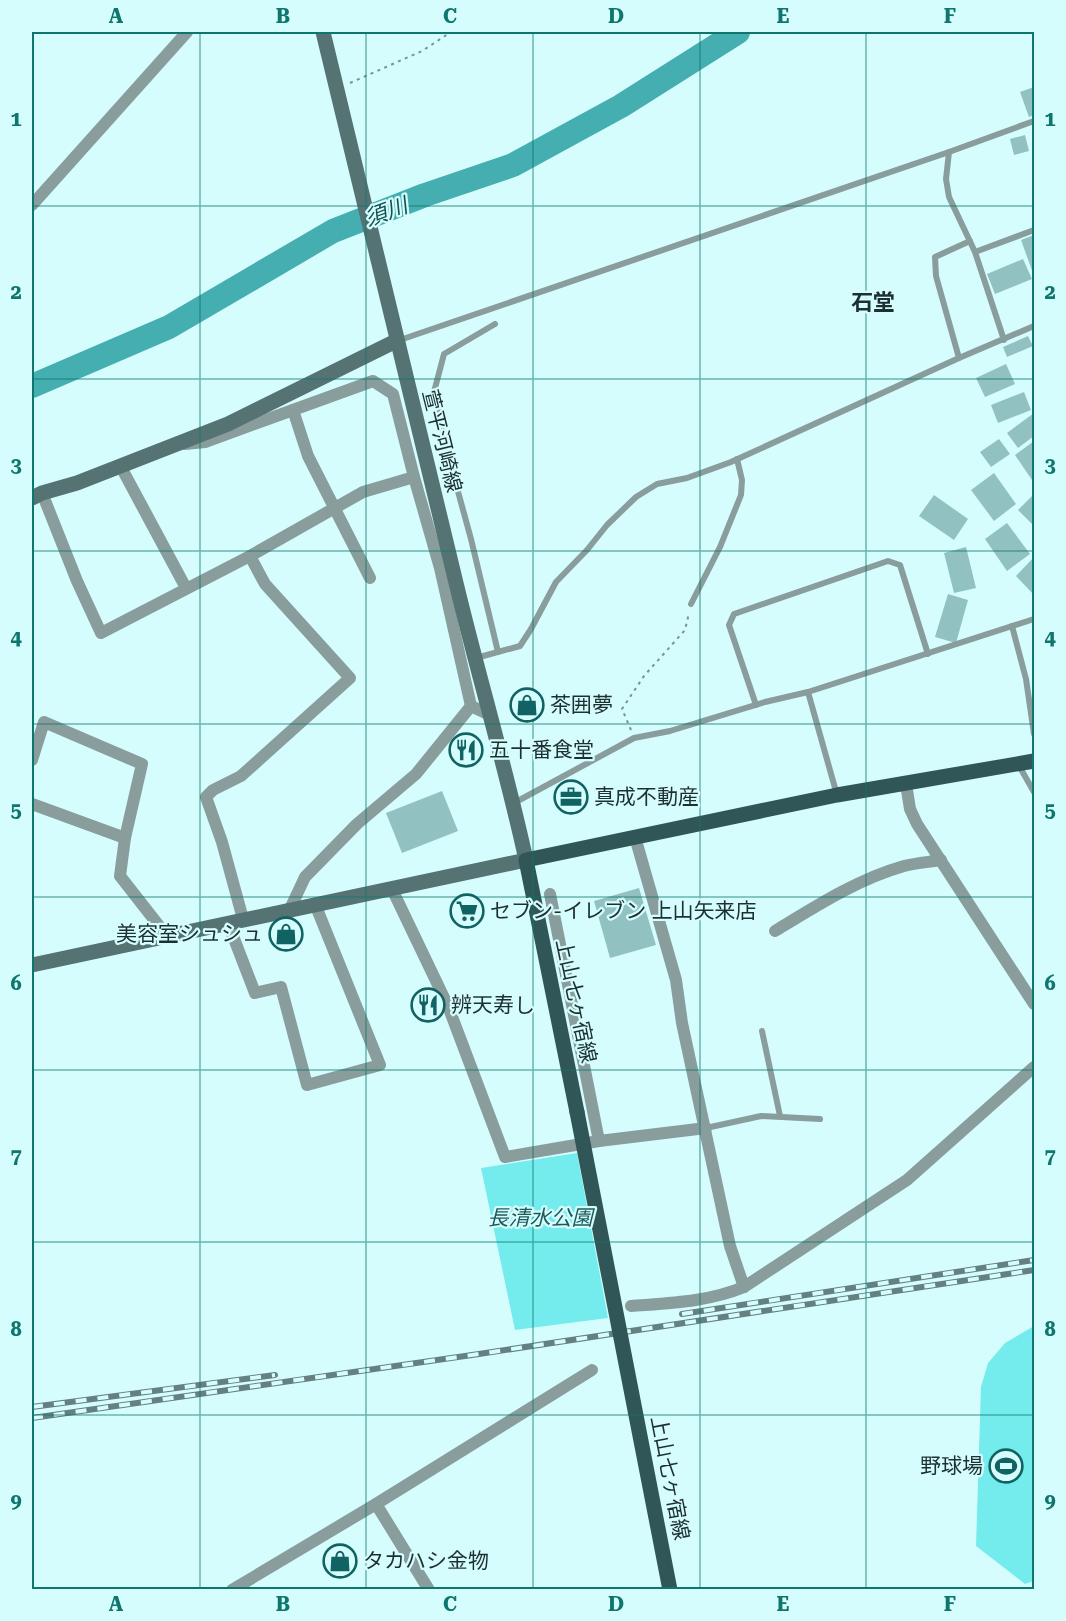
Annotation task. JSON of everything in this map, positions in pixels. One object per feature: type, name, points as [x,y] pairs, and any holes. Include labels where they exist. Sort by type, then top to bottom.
[{"type":"main road","points":[[526,860],[837,795],[1035,760]]},
{"type":"main road","name":"上山七ヶ宿線","points":[[526,860],[670,1590]]},
{"type":"street","points":[[32,205],[187,32]]},
{"type":"street","name":"萱平河崎線","points":[[323,32],[391,323],[475,659],[514,803],[526,860]]},
{"type":"street","points":[[396,341],[228,424],[77,483],[37,495],[101,633],[250,556],[363,492],[414,477]]},
{"type":"street","points":[[176,446],[206,442],[373,381],[393,394],[440,568],[471,706],[490,716]]},
{"type":"street","points":[[293,410],[308,456],[370,578]]},
{"type":"street","points":[[121,466],[186,588]]},
{"type":"street","points":[[250,556],[265,585],[350,678],[241,776],[213,790],[206,797],[222,842],[235,921],[255,993],[282,987],[307,1085],[380,1065],[315,904]]},
{"type":"street","points":[[290,909],[305,878],[357,824],[416,774],[471,706]]},
{"type":"street","points":[[32,760],[44,722],[142,764],[125,838],[120,876],[167,936]]},
{"type":"street","points":[[906,784],[913,816],[1035,1004]]},
{"type":"street","points":[[32,804],[125,838]]},
{"type":"street","points":[[634,837],[676,980],[682,1023],[730,1246],[744,1287]]},
{"type":"street","points":[[32,965],[526,860]]},
{"type":"street","points":[[775,931],[819,904],[880,874],[906,865],[941,860]]},
{"type":"street","points":[[392,889],[448,1006],[505,1157],[599,1140],[706,1128]]},
{"type":"street","points":[[550,894],[599,1140]]},
{"type":"street","points":[[631,1306],[728,1294],[744,1287],[907,1180],[1035,1067]]},
{"type":"street","points":[[232,1590],[592,1371]]},
{"type":"street","points":[[375,1504],[429,1590]]},
{"type":"lane","points":[[396,341],[1035,121]]},
{"type":"lane","points":[[949,152],[946,179],[949,197],[975,252],[1004,340]]},
{"type":"lane","points":[[975,252],[1035,230]]},
{"type":"lane","points":[[959,358],[936,276],[935,257],[970,240]]},
{"type":"lane","points":[[495,324],[444,354],[434,392],[498,652]]},
{"type":"lane","points":[[475,659],[520,646],[556,582],[607,525],[636,497],[657,484],[687,478],[737,459],[1035,326]]},
{"type":"lane","points":[[691,604],[720,547],[741,495],[742,480],[737,459]]},
{"type":"lane","points":[[756,705],[729,625],[734,614],[888,561],[900,565],[928,654]]},
{"type":"lane","points":[[514,803],[634,738],[670,731],[808,692],[1035,619]]},
{"type":"lane","points":[[1012,626],[1026,679],[1035,734]]},
{"type":"lane","points":[[808,692],[837,795]]},
{"type":"lane","points":[[1018,763],[1035,792]]},
{"type":"lane","points":[[762,1031],[780,1116]]},
{"type":"lane","points":[[706,1128],[761,1116],[820,1119]]},
{"type":"path","points":[[338,94],[422,51],[451,32]]},
{"type":"path","points":[[634,738],[622,709],[644,675],[685,630],[691,604]]},
{"type":"green space","name":"長清水公園","points":[[577,1153],[608,1318],[515,1330],[481,1168]]},
{"type":"green space","name":"野球場","points":[[1034,1326],[1034,1581],[1025,1584],[976,1546],[981,1387],[988,1363],[1005,1343]]},
{"type":"building","points":[[1034,87],[1034,115],[1029,117],[1020,92]]},
{"type":"building","points":[[1025,135],[1029,151],[1014,155],[1010,139]]},
{"type":"building","points":[[1034,235],[1034,276],[1021,240]]},
{"type":"building","points":[[1023,259],[1032,279],[995,294],[987,274]]},
{"type":"building","points":[[1028,336],[1033,346],[1007,357],[1003,347]]},
{"type":"building","points":[[1006,364],[1015,384],[985,397],[976,378]]},
{"type":"building","points":[[1024,392],[1031,410],[998,423],[991,405]]},
{"type":"building","points":[[1034,413],[1034,436],[1018,448],[1007,433]]},
{"type":"building","points":[[999,439],[1010,454],[991,467],[980,452]]},
{"type":"building","points":[[1034,441],[1034,483],[1015,455]]},
{"type":"building","points":[[994,473],[1016,504],[994,521],[971,490]]},
{"type":"building","points":[[1034,494],[1034,526],[1018,510]]},
{"type":"building","points":[[934,495],[968,519],[954,540],[919,516]]},
{"type":"building","points":[[1007,523],[1030,554],[1007,571],[985,539]]},
{"type":"building","points":[[966,547],[976,588],[954,593],[944,553]]},
{"type":"building","points":[[1034,557],[1034,595],[1016,576]]},
{"type":"building","points":[[948,594],[968,600],[956,643],[935,637]]},
{"type":"building","points":[[442,791],[458,831],[402,853],[386,813]]},
{"type":"building","points":[[639,888],[656,945],[610,958],[594,901]]},
{"type":"waterway","name":"須川","points":[[32,386],[169,327],[333,231],[425,195],[513,165],[621,106],[738,32]]},
{"type":"railway","points":[[682,1314],[1034,1260]]},
{"type":"railway","points":[[32,1418],[479,1354],[1034,1270]]},
{"type":"railway","points":[[32,1407],[275,1375]]},
{"type":"place","name":"茶囲夢","points":[[527,705]]},
{"type":"place","name":"五十番食堂","points":[[466,750]]},
{"type":"place","name":"真成不動産","points":[[571,797]]},
{"type":"place","name":"セブン-イレブン 上山矢来店","points":[[467,911]]},
{"type":"place","name":"美容室シュシュ","points":[[286,934]]},
{"type":"place","name":"辨天寿し","points":[[428,1005]]},
{"type":"place","name":"野球場","points":[[1006,1466]]},
{"type":"place","name":"タカハシ金物","points":[[340,1561]]},
{"type":"district","name":"石堂","points":[[873,302]]}]
